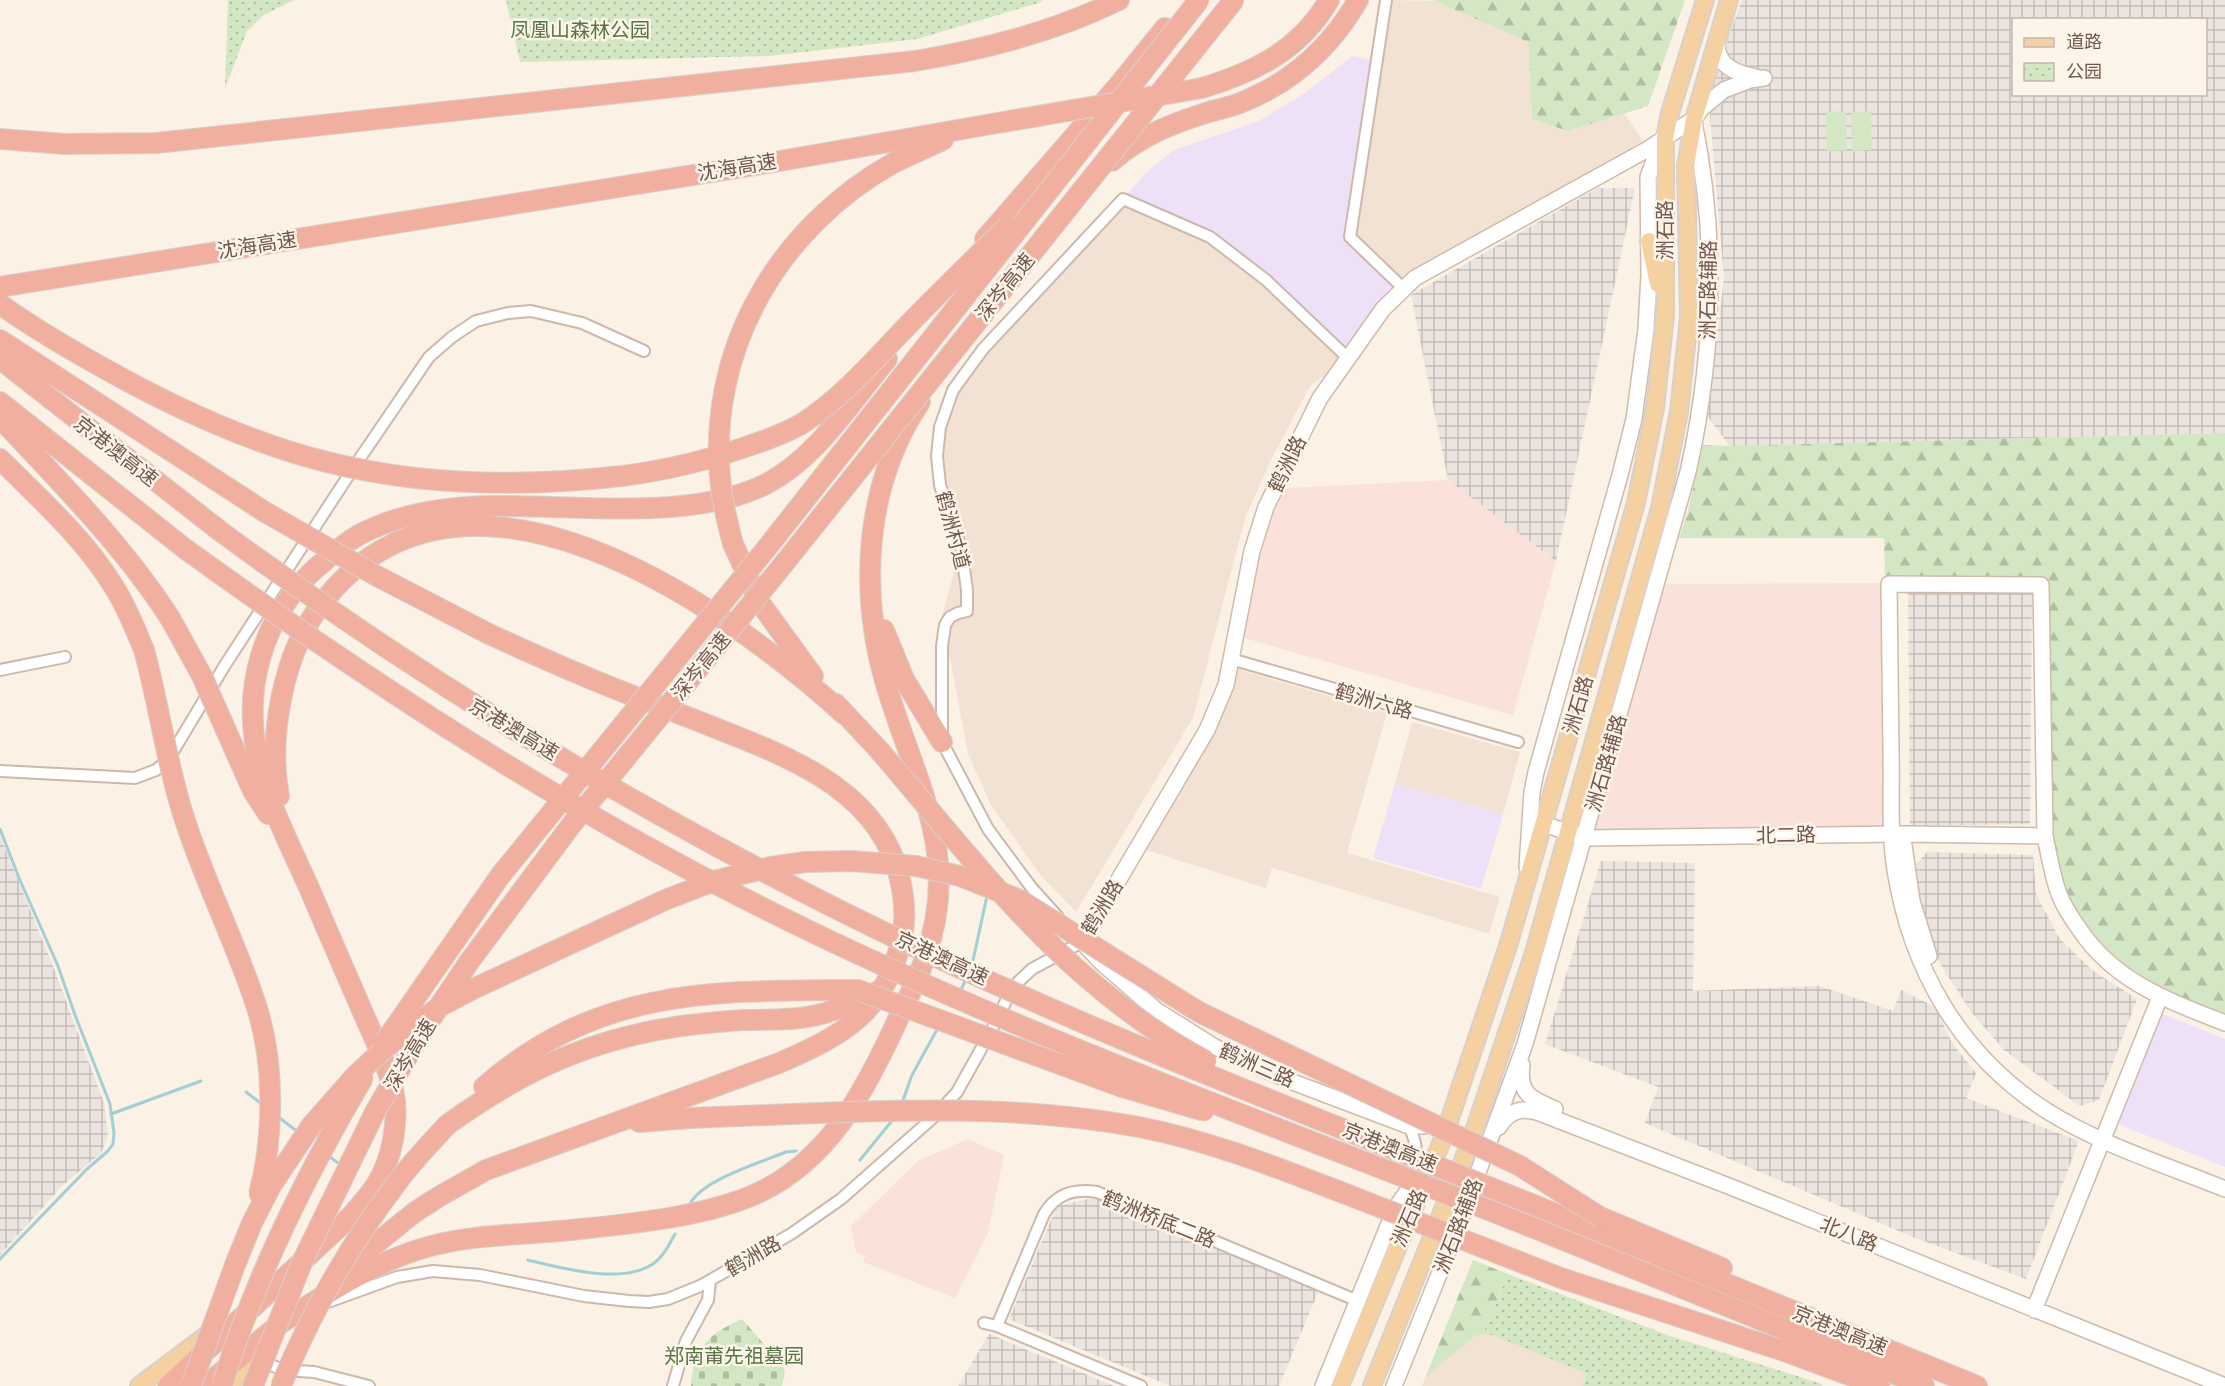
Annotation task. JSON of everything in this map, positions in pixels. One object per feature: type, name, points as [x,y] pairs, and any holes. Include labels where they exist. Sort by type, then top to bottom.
[{"type":"highway","points":[[0,139],[65,144],[156,142],[904,62],[960,53],[1024,37],[1069,22],[1119,0]]},
{"type":"highway","points":[[169,1386],[352,1215],[377,1185],[387,1160],[394,1125],[394,1092],[383,1058],[273,805],[258,759],[252,721],[255,670],[264,642],[282,609],[303,580],[357,536],[391,522],[418,515],[484,506],[628,508],[697,504],[761,486],[787,471],[809,452],[834,423],[1009,210],[1118,86],[1188,0]]},
{"type":"highway","name":"深岑高速","points":[[222,1386],[250,1303],[305,1185],[351,1100],[401,1016],[521,849],[766,549],[1199,0]]},
{"type":"highway","name":"深岑高速","points":[[252,1386],[303,1260],[375,1112],[420,1035],[469,962],[572,824],[782,566],[1234,0]]},
{"type":"highway","name":"沈海高速","points":[[0,288],[780,161],[1202,88],[1260,67],[1286,50],[1309,28],[1329,0]]},
{"type":"highway","points":[[281,1323],[367,1271],[399,1256],[431,1246],[684,1215],[735,1202],[782,1180],[820,1150],[834,1133],[868,1080],[912,988],[930,940],[938,898],[938,857],[931,815],[886,683],[870,606],[870,554],[876,508],[896,446],[914,412],[956,353],[1109,164],[1130,145],[1149,135],[1180,121],[1239,103],[1272,88],[1304,66],[1326,46],[1358,0]]},
{"type":"highway","points":[[1003,122],[937,142],[895,162],[852,188],[810,227],[770,277],[753,305],[739,336],[729,369],[719,430],[721,487],[733,544],[760,603],[810,673],[844,714],[879,750],[1027,922],[1074,969],[1138,1020],[1176,1045],[1215,1066],[1422,1150],[1529,1203]]},
{"type":"highway","points":[[0,304],[130,383],[244,434],[328,463],[396,476],[476,482],[567,481],[634,474],[702,462],[770,438],[804,422],[866,371],[909,324],[1069,166]]},
{"type":"highway","points":[[0,340],[265,512],[375,575],[489,634],[608,687],[775,751],[802,764],[855,801],[874,822],[888,844],[897,866],[902,888],[903,932],[892,973],[883,989],[864,1013],[844,1030],[812,1049],[779,1063],[486,1170],[440,1196],[354,1260],[205,1386]]},
{"type":"highway","name":"京港澳高速","points":[[0,359],[220,531],[357,630],[590,775],[787,884],[914,946],[1131,1042],[1977,1386]]},
{"type":"highway","name":"京港澳高速","points":[[0,402],[184,548],[290,625],[429,717],[658,852],[774,914],[906,976],[1133,1072],[1539,1230],[1923,1386]]},
{"type":"highway","points":[[0,418],[103,528],[149,586],[170,618],[202,676],[253,791],[293,851]]},
{"type":"highway","points":[[0,459],[81,542],[100,566],[126,608],[144,650],[182,812],[196,854],[257,1008],[264,1041],[270,1092],[268,1148],[252,1223]]},
{"type":"highway","points":[[293,851],[275,775],[275,749],[287,677],[296,645],[313,615],[335,587],[348,575],[376,554],[408,538],[426,533],[483,525],[527,530],[562,540],[631,568],[664,583],[731,623],[785,663],[844,714]]},
{"type":"highway","points":[[870,554],[879,610],[893,655],[904,679],[942,742]]},
{"type":"highway","points":[[191,1386],[210,1329],[252,1223],[271,1186],[289,1156],[334,1098],[384,1049],[440,1007],[475,988],[665,900],[714,880],[805,862],[851,861],[916,866],[960,876],[1020,900],[1199,1012],[1520,1166],[1600,1217],[1890,1338],[1958,1378]]},
{"type":"highway","points":[[447,1125],[497,1090],[537,1068],[595,1045],[687,1025],[741,1020],[795,1019],[816,1015],[837,1009],[883,989]]},
{"type":"highway","points":[[281,1386],[324,1292],[360,1234],[397,1182],[476,1094],[526,1054],[575,1028],[615,1011],[684,995],[719,992],[858,990],[1122,1087],[1345,1153]]},
{"type":"highway","points":[[600,1128],[645,1121],[690,1118],[893,1111],[993,1112],[1102,1121],[1142,1128],[1240,1154],[1561,1278],[1784,1351],[1879,1386]]},
{"type":"main road","name":"洲石路","points":[[1340,1386],[1444,1136],[1508,946],[1526,884],[1536,822],[1636,503],[1655,408],[1665,316],[1665,138],[1670,113],[1705,0]]},
{"type":"main road","name":"洲石路","points":[[1372,1386],[1470,1143],[1533,956],[1660,508],[1679,412],[1689,317],[1686,166],[1694,119],[1729,0]]},
{"type":"main road","points":[[1649,241],[1665,316]]},
{"type":"main road","points":[[139,1386],[222,1324],[259,1302]]},
{"type":"main road","points":[[228,1386],[256,1358],[281,1323]]},
{"type":"street","points":[[1386,0],[1350,237],[1404,289]]},
{"type":"street","name":"鹤洲路","points":[[281,1323],[378,1282],[433,1271],[480,1275],[584,1296],[649,1302],[668,1299],[710,1281],[790,1234],[841,1199],[936,1115],[957,1092],[1018,982],[1032,969],[1082,942],[1207,730],[1226,685],[1252,551],[1266,507],[1320,398],[1383,309],[1415,278],[1629,160],[1694,119],[1712,98],[1724,90],[1750,80],[1764,78],[1734,72],[1725,66],[1719,57],[1717,37]]},
{"type":"street","name":"洲石路辅路","points":[[1394,1386],[1457,1230],[1525,1044],[1688,472],[1700,417],[1706,368],[1710,300],[1709,215],[1694,119]]},
{"type":"street","points":[[1536,822],[1532,792],[1539,763],[1634,419],[1646,328],[1649,241],[1648,177],[1665,138]]},
{"type":"street","name":"鹤洲村道","points":[[1082,942],[1031,887],[988,829],[942,742],[942,646],[945,625],[950,617],[967,611],[968,590],[961,547],[948,516],[940,485],[937,456],[940,427],[953,390],[983,349],[1123,199],[1210,237],[1266,280],[1348,358]]},
{"type":"street","points":[[0,771],[135,778],[156,771],[168,760],[225,665],[429,357],[452,337],[476,321],[508,313],[531,311],[582,323],[644,351]]},
{"type":"street","points":[[2225,1023],[2160,997],[2134,983],[2108,963],[2089,943],[2060,896],[2045,836],[2041,585],[1894,584],[1898,834],[1895,868],[1912,941],[1925,976],[1960,1032],[1979,1054],[2023,1094],[2069,1124],[2225,1178]]},
{"type":"street","points":[[0,669],[65,657]]},
{"type":"street","name":"鹤洲六路","points":[[1231,659],[1518,742]]},
{"type":"street","name":"北二路","points":[[1536,822],[1585,838],[1898,834],[2045,836]]},
{"type":"street","name":"鹤洲三路","points":[[1082,942],[1101,963],[1156,1010],[1215,1047],[1290,1081],[1408,1126]]},
{"type":"street","points":[[2036,1306],[2160,997]]},
{"type":"street","name":"北八路","points":[[1525,1044],[1521,1071],[1523,1090],[1529,1097],[1541,1103],[1735,1178],[2225,1386]]},
{"type":"street","points":[[1323,1386],[1417,1153],[1416,1142],[1408,1126],[1424,1126],[1440,1119],[1454,1105]]},
{"type":"street","name":"北八路","points":[[1487,1148],[1507,1116],[1513,1112],[1528,1109],[2036,1306],[2225,1376]]},
{"type":"street","points":[[2105,1135],[2225,1189]]},
{"type":"street","points":[[1395,1209],[1444,1136]]},
{"type":"street","name":"鹤洲桥底二路","points":[[997,1326],[1044,1214],[1051,1202],[1072,1192],[1097,1192],[1358,1301]]},
{"type":"street","points":[[673,1386],[686,1341],[708,1300],[710,1281]]},
{"type":"street","points":[[984,1323],[997,1326],[1141,1386]]},
{"type":"street","points":[[256,1358],[282,1370],[314,1372],[369,1386]]},
{"type":"shaded area","points":[[1386,0],[1437,1],[1528,42],[1532,119],[1568,131],[1624,113],[1648,149],[1404,289],[1350,237]]},
{"type":"shaded area","points":[[1742,0],[2225,0],[2225,433],[1730,446],[1708,417],[1724,278],[1708,92]]},
{"type":"shaded area","points":[[1352,56],[1377,61],[1350,237],[1404,289],[1348,358],[1210,237],[1123,199],[1148,171],[1174,150],[1259,121],[1305,93]]},
{"type":"shaded area","points":[[1598,188],[1635,188],[1556,561],[1448,480],[1411,295]]},
{"type":"shaded area","points":[[1123,199],[1210,237],[1348,358],[1310,386],[1272,458],[1245,518],[1193,718],[1076,912],[1041,876],[991,805],[968,754],[942,616],[961,547],[937,456],[953,390]]},
{"type":"shaded area","points":[[1448,480],[1556,561],[1513,715],[1244,638],[1270,518],[1286,488]]},
{"type":"shaded area","points":[[1885,583],[1888,830],[1593,834],[1664,584]]},
{"type":"shaded area","points":[[2032,592],[2030,824],[1910,826],[1908,593]]},
{"type":"shaded area","points":[[1237,669],[1387,713],[1347,853],[1500,897],[1489,934],[1272,868],[1266,888],[1146,850],[1211,737],[1228,702]]},
{"type":"shaded area","points":[[1412,722],[1520,752],[1503,814],[1395,784]]},
{"type":"shaded area","points":[[1395,784],[1503,814],[1481,889],[1373,858]]},
{"type":"shaded area","points":[[0,836],[53,966],[104,1103],[108,1137],[101,1153],[62,1186],[0,1255]]},
{"type":"shaded area","points":[[1927,852],[2033,855],[2036,894],[2059,938],[2092,970],[2137,999],[2099,1100],[2080,1106],[2004,1050],[1971,1012],[1939,962],[1912,869]]},
{"type":"shaded area","points":[[1601,861],[1695,863],[1693,991],[1819,986],[1893,1011],[1901,990],[1935,1007],[1952,1043],[1976,1073],[1966,1098],[2079,1141],[2026,1279],[1913,1237],[1645,1123],[1658,1087],[1545,1044]]},
{"type":"shaded area","points":[[2163,1014],[2225,1039],[2225,1167],[2118,1124]]},
{"type":"shaded area","points":[[968,1139],[1004,1155],[988,1233],[955,1298],[863,1262],[865,1256],[856,1252],[851,1226],[918,1161]]},
{"type":"shaded area","points":[[1097,1197],[1319,1290],[1279,1386],[1170,1386],[1009,1319],[1057,1206]]},
{"type":"shaded area","points":[[989,1334],[1114,1386],[958,1386]]},
{"type":"shaded area","points":[[1493,1335],[1588,1374],[1583,1386],[1422,1386],[1425,1378],[1475,1336]]},
{"type":"green space","points":[[228,0],[294,0],[264,15],[247,31],[225,88]]},
{"type":"green space","name":"凤凰山森林公园","points":[[506,0],[1043,0],[917,39],[769,56],[520,62]]},
{"type":"green space","points":[[1433,0],[1685,0],[1648,106],[1568,131],[1532,119],[1528,42]]},
{"type":"green space","points":[[1846,111],[1847,150],[1827,151],[1826,112]]},
{"type":"green space","points":[[1871,111],[1872,150],[1852,151],[1851,112]]},
{"type":"green space","points":[[2225,433],[2225,1023],[2108,963],[2052,871],[2041,585],[1885,583],[1884,538],[1679,538],[1688,511],[1703,445]]},
{"type":"green space","points":[[1473,1260],[1508,1274],[1483,1334],[1475,1336],[1425,1378]]},
{"type":"green space","points":[[1508,1274],[1670,1336],[1822,1384],[1822,1386],[1583,1386],[1587,1374],[1493,1335],[1483,1334]]},
{"type":"green space","name":"郑南莆先祖墓园","points":[[742,1319],[783,1366],[785,1372],[782,1386],[691,1386],[695,1361],[705,1344],[720,1330]]},
{"type":"waterway","points":[[0,829],[58,966],[110,1104],[114,1133],[113,1144],[108,1151],[87,1169],[0,1259]]},
{"type":"waterway","points":[[972,965],[987,896]]},
{"type":"waterway","points":[[960,992],[966,979]]},
{"type":"waterway","points":[[902,1103],[912,1075],[939,1026]]},
{"type":"waterway","points":[[111,1114],[201,1081]]},
{"type":"waterway","points":[[246,1092],[263,1105]]},
{"type":"waterway","points":[[277,1116],[298,1132]]},
{"type":"waterway","points":[[860,1160],[895,1117]]},
{"type":"waterway","points":[[690,1204],[697,1195],[719,1180],[786,1152],[796,1151]]},
{"type":"waterway","points":[[327,1155],[341,1165]]},
{"type":"waterway","points":[[528,1260],[591,1273],[625,1273],[640,1270],[657,1261],[675,1234]]}]
